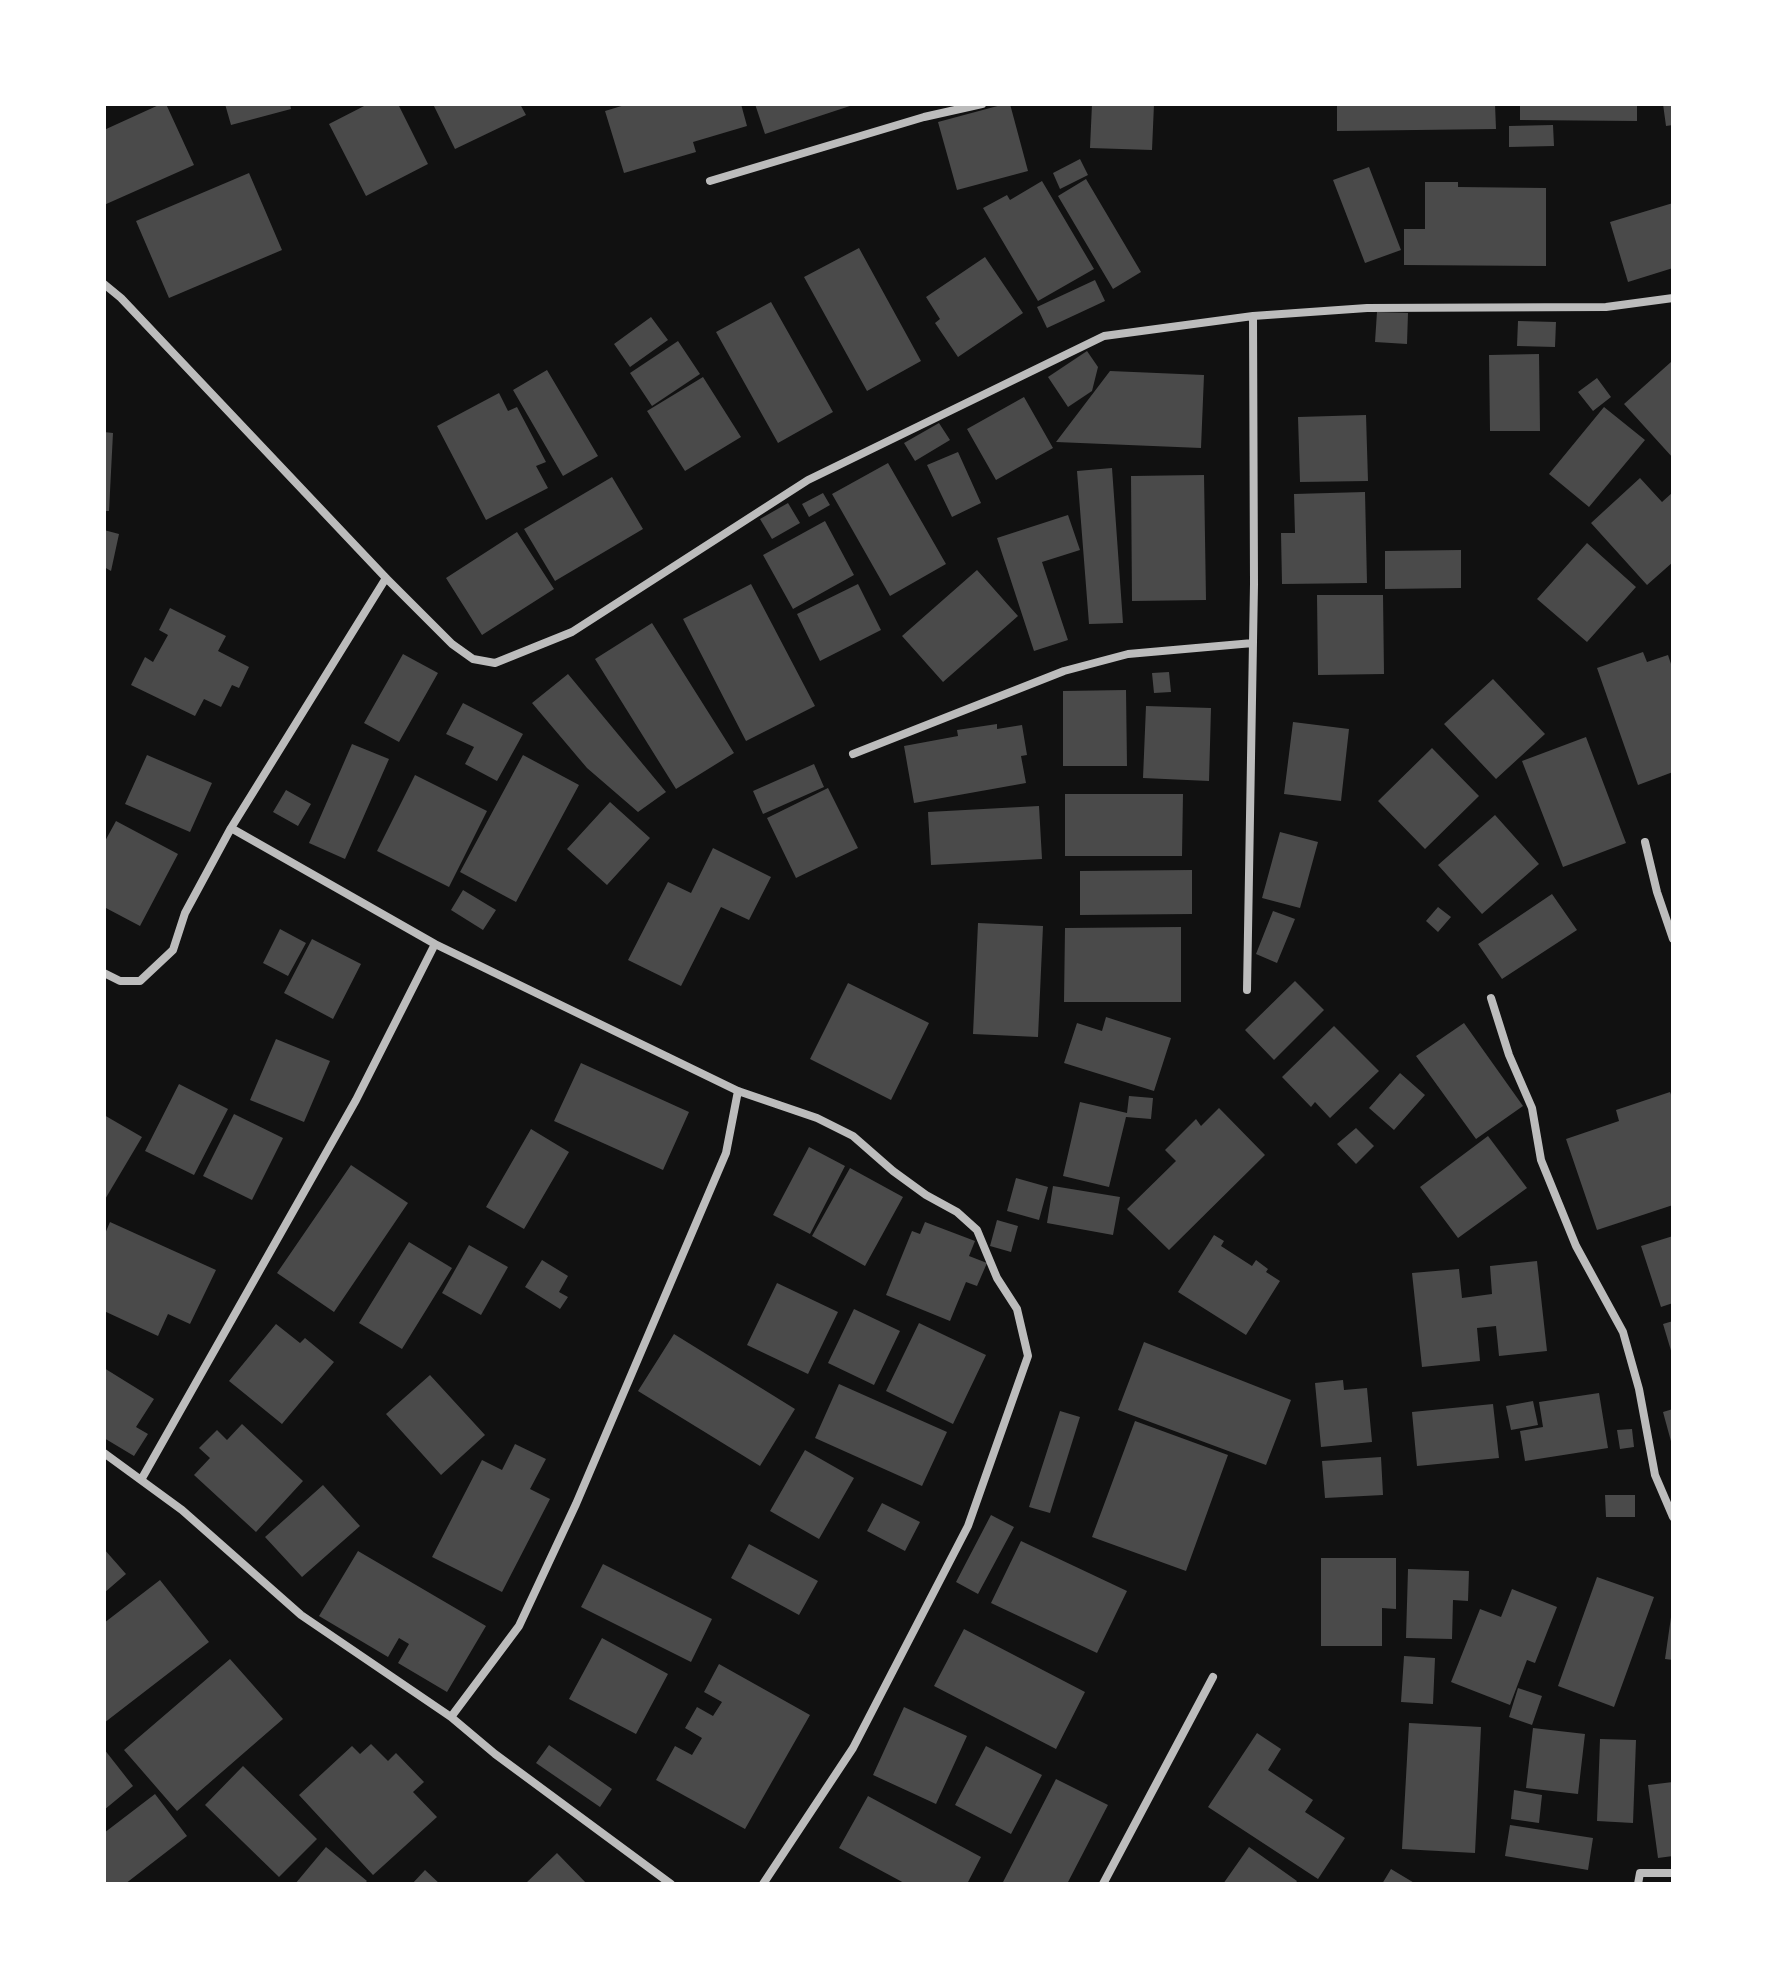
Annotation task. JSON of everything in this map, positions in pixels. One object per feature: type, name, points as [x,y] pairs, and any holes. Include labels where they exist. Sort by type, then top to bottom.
[{"type":"street","points":[[710,181],[924,117],[982,104]]},
{"type":"street","points":[[104,284],[121,298],[452,644],[473,659],[495,663],[572,632],[808,480],[1104,336],[1253,316],[1367,308],[1606,307],[1673,298]]},
{"type":"street","points":[[1247,990],[1253,643],[1253,316]]},
{"type":"street","points":[[104,973],[120,981],[140,981],[173,950],[185,913],[231,828],[386,578]]},
{"type":"street","points":[[853,754],[1064,671],[1128,654],[1253,643]]},
{"type":"street","points":[[231,828],[435,944],[738,1091],[817,1118],[853,1136],[893,1171],[926,1195],[957,1212],[977,1230],[997,1278],[1017,1309],[1028,1356],[961,1540],[853,1748],[763,1884]]},
{"type":"street","points":[[1645,842],[1673,939]]},
{"type":"street","points":[[141,1480],[356,1100],[435,944]]},
{"type":"street","points":[[1491,998],[1509,1055],[1532,1108],[1541,1160],[1576,1246],[1623,1332],[1639,1389],[1655,1475],[1673,1517]]},
{"type":"street","points":[[451,1717],[519,1626],[576,1504],[726,1153],[738,1091]]},
{"type":"street","points":[[104,1453],[182,1510],[301,1615],[451,1717],[495,1754],[671,1884]]},
{"type":"street","points":[[1103,1884],[1213,1677]]},
{"type":"street","points":[[1638,1884],[1640,1873],[1673,1873]]},
{"type":"building","points":[[166,104],[194,165],[104,205],[104,130]]},
{"type":"building","points":[[225,104],[290,104],[291,109],[231,125]]},
{"type":"building","points":[[368,104],[398,104],[428,164],[366,196],[329,124]]},
{"type":"building","points":[[433,104],[520,104],[526,115],[455,149]]},
{"type":"building","points":[[628,104],[741,104],[747,126],[693,142],[696,152],[624,173],[605,111]]},
{"type":"building","points":[[755,104],[853,104],[853,105],[765,134]]},
{"type":"building","points":[[1010,104],[1028,171],[957,190],[938,122]]},
{"type":"building","points":[[1092,104],[1154,104],[1152,150],[1090,148]]},
{"type":"building","points":[[1337,104],[1495,104],[1496,129],[1337,131]]},
{"type":"building","points":[[1520,104],[1637,104],[1637,121],[1520,120]]},
{"type":"building","points":[[1663,104],[1673,104],[1673,125],[1666,126]]},
{"type":"building","points":[[1553,125],[1554,146],[1509,147],[1509,126]]},
{"type":"building","points":[[1080,159],[1088,175],[1060,189],[1053,173]]},
{"type":"building","points":[[1369,167],[1401,250],[1365,263],[1333,180]]},
{"type":"building","points":[[249,173],[282,250],[169,298],[136,221]]},
{"type":"building","points":[[1086,179],[1141,272],[1113,289],[1058,196]]},
{"type":"building","points":[[1042,181],[1094,269],[1038,301],[983,208],[1007,195],[1010,200]]},
{"type":"building","points":[[1425,182],[1458,182],[1458,187],[1546,188],[1546,266],[1404,265],[1404,229],[1425,229]]},
{"type":"building","points":[[1673,203],[1673,268],[1628,282],[1610,222]]},
{"type":"building","points":[[859,248],[921,361],[867,391],[804,277]]},
{"type":"building","points":[[985,257],[1023,313],[958,357],[935,323],[940,319],[926,297]]},
{"type":"building","points":[[1095,280],[1105,301],[1047,328],[1037,307]]},
{"type":"building","points":[[771,302],[833,412],[778,443],[716,332]]},
{"type":"building","points":[[1377,312],[1408,313],[1407,344],[1375,342]]},
{"type":"building","points":[[651,317],[668,340],[630,367],[614,344]]},
{"type":"building","points":[[1518,321],[1556,322],[1555,347],[1517,346]]},
{"type":"building","points":[[678,341],[700,374],[652,406],[630,373]]},
{"type":"building","points":[[1087,351],[1098,367],[1092,391],[1068,407],[1048,377]]},
{"type":"building","points":[[1539,354],[1540,431],[1490,431],[1489,355]]},
{"type":"building","points":[[1671,362],[1673,364],[1673,458],[1624,404]]},
{"type":"building","points":[[547,370],[598,456],[563,476],[513,390]]},
{"type":"building","points":[[1110,371],[1204,375],[1201,448],[1056,442]]},
{"type":"building","points":[[703,377],[741,437],[685,471],[647,411]]},
{"type":"building","points":[[1597,378],[1611,397],[1593,411],[1578,392]]},
{"type":"building","points":[[499,393],[508,411],[517,407],[546,462],[536,466],[548,488],[486,520],[437,426]]},
{"type":"building","points":[[1024,397],[1053,448],[996,480],[967,429]]},
{"type":"building","points":[[1604,407],[1645,440],[1589,507],[1549,474]]},
{"type":"building","points":[[1366,415],[1368,481],[1300,482],[1298,417]]},
{"type":"building","points":[[939,423],[950,440],[915,461],[904,443]]},
{"type":"building","points":[[104,432],[113,433],[109,511],[104,511]]},
{"type":"building","points":[[958,452],[981,503],[952,517],[927,465]]},
{"type":"building","points":[[888,463],[946,564],[890,596],[832,494]]},
{"type":"building","points":[[1112,468],[1123,623],[1089,624],[1077,471]]},
{"type":"building","points":[[1204,475],[1206,600],[1132,601],[1131,476]]},
{"type":"building","points":[[612,477],[643,529],[555,581],[524,529]]},
{"type":"building","points":[[1640,478],[1662,502],[1673,492],[1673,562],[1647,585],[1591,523]]},
{"type":"building","points":[[1365,492],[1367,583],[1282,584],[1281,533],[1295,533],[1294,494]]},
{"type":"building","points":[[823,493],[830,505],[809,517],[802,504]]},
{"type":"building","points":[[788,503],[800,523],[772,539],[760,519]]},
{"type":"building","points":[[1068,515],[1080,550],[1042,562],[1068,640],[1034,651],[997,538]]},
{"type":"building","points":[[825,521],[854,575],[793,609],[763,555]]},
{"type":"building","points":[[104,530],[119,534],[111,571],[104,567]]},
{"type":"building","points":[[517,532],[554,589],[482,635],[446,578]]},
{"type":"building","points":[[1587,543],[1636,587],[1587,642],[1537,599]]},
{"type":"building","points":[[1461,550],[1461,588],[1385,589],[1385,551]]},
{"type":"building","points":[[977,570],[1018,616],[943,682],[902,636]]},
{"type":"building","points":[[751,584],[815,706],[746,741],[683,619]]},
{"type":"building","points":[[858,584],[881,630],[820,661],[797,614]]},
{"type":"building","points":[[1317,595],[1383,595],[1384,674],[1318,675]]},
{"type":"building","points":[[170,608],[226,636],[218,651],[249,667],[239,688],[232,685],[221,707],[204,699],[195,716],[131,685],[145,657],[153,662],[168,635],[159,630]]},
{"type":"building","points":[[652,623],[734,753],[676,789],[595,659]]},
{"type":"building","points":[[1643,652],[1647,662],[1668,655],[1673,670],[1673,772],[1638,785],[1597,668]]},
{"type":"building","points":[[403,654],[438,673],[399,742],[364,723]]},
{"type":"building","points":[[1169,672],[1171,692],[1154,693],[1152,673]]},
{"type":"building","points":[[568,674],[666,792],[638,812],[587,768],[532,703]]},
{"type":"building","points":[[1493,679],[1545,734],[1496,779],[1444,724]]},
{"type":"building","points":[[1126,690],[1127,766],[1063,766],[1063,691]]},
{"type":"building","points":[[463,703],[523,734],[497,781],[465,764],[474,747],[446,734]]},
{"type":"building","points":[[1146,706],[1211,708],[1209,781],[1143,778]]},
{"type":"building","points":[[1293,722],[1349,729],[1341,801],[1284,794]]},
{"type":"building","points":[[997,724],[997,729],[1022,725],[1027,755],[1021,756],[1026,783],[914,803],[904,746],[958,736],[957,730]]},
{"type":"building","points":[[1586,737],[1626,843],[1563,867],[1522,761]]},
{"type":"building","points":[[352,744],[389,759],[345,859],[309,843]]},
{"type":"building","points":[[1432,748],[1479,796],[1425,849],[1378,801]]},
{"type":"building","points":[[147,755],[212,783],[190,832],[125,804]]},
{"type":"building","points":[[523,755],[579,785],[516,902],[460,872]]},
{"type":"building","points":[[814,764],[824,787],[763,814],[753,791]]},
{"type":"building","points":[[415,775],[487,811],[449,887],[377,851]]},
{"type":"building","points":[[828,788],[858,848],[796,878],[767,818]]},
{"type":"building","points":[[286,790],[311,804],[298,826],[273,812]]},
{"type":"building","points":[[1065,794],[1183,794],[1182,856],[1065,856]]},
{"type":"building","points":[[610,802],[650,838],[607,885],[567,849]]},
{"type":"building","points":[[1039,806],[1042,859],[931,865],[928,812]]},
{"type":"building","points":[[1495,815],[1539,864],[1482,914],[1438,865]]},
{"type":"building","points":[[116,821],[178,854],[140,926],[104,907],[104,843]]},
{"type":"building","points":[[1280,832],[1318,842],[1300,908],[1262,898]]},
{"type":"building","points":[[713,848],[771,877],[749,920],[721,907],[681,986],[628,960],[668,882],[691,893]]},
{"type":"building","points":[[1192,870],[1192,914],[1080,915],[1080,871]]},
{"type":"building","points":[[463,890],[496,910],[483,930],[451,910]]},
{"type":"building","points":[[1552,894],[1577,930],[1502,979],[1478,944]]},
{"type":"building","points":[[1438,907],[1451,917],[1438,932],[1426,921]]},
{"type":"building","points":[[1273,911],[1295,919],[1277,963],[1256,954]]},
{"type":"building","points":[[978,923],[1043,926],[1038,1037],[973,1034]]},
{"type":"building","points":[[1181,927],[1181,1002],[1064,1002],[1065,928]]},
{"type":"building","points":[[280,929],[306,943],[288,976],[263,963]]},
{"type":"building","points":[[312,939],[361,964],[333,1019],[284,993]]},
{"type":"building","points":[[1295,981],[1324,1010],[1274,1060],[1245,1030]]},
{"type":"building","points":[[848,983],[929,1023],[891,1100],[810,1059]]},
{"type":"building","points":[[1106,1017],[1171,1038],[1154,1091],[1064,1063],[1077,1023],[1102,1031]]},
{"type":"building","points":[[1464,1023],[1523,1106],[1476,1139],[1416,1056]]},
{"type":"building","points":[[1334,1026],[1379,1071],[1330,1118],[1315,1102],[1311,1107],[1282,1077]]},
{"type":"building","points":[[276,1039],[330,1061],[304,1122],[250,1100]]},
{"type":"building","points":[[581,1063],[689,1112],[663,1170],[554,1121]]},
{"type":"building","points":[[1400,1073],[1425,1095],[1394,1130],[1369,1108]]},
{"type":"building","points":[[179,1084],[228,1109],[194,1175],[145,1151]]},
{"type":"building","points":[[1670,1092],[1673,1100],[1673,1205],[1597,1230],[1566,1139],[1619,1121],[1616,1110]]},
{"type":"building","points":[[1129,1096],[1153,1098],[1151,1119],[1126,1117],[1109,1187],[1063,1176],[1080,1102],[1127,1113]]},
{"type":"building","points":[[1219,1108],[1265,1155],[1169,1250],[1127,1209],[1176,1161],[1165,1150],[1196,1119],[1201,1126]]},
{"type":"building","points":[[234,1114],[283,1138],[252,1200],[203,1176]]},
{"type":"building","points":[[104,1115],[142,1137],[104,1201]]},
{"type":"building","points":[[1356,1128],[1374,1146],[1356,1164],[1337,1144]]},
{"type":"building","points":[[531,1129],[569,1152],[524,1229],[486,1207]]},
{"type":"building","points":[[1488,1136],[1527,1188],[1458,1238],[1420,1187]]},
{"type":"building","points":[[809,1147],[845,1166],[810,1234],[773,1215]]},
{"type":"building","points":[[351,1165],[408,1203],[334,1312],[277,1273]]},
{"type":"building","points":[[850,1168],[903,1197],[865,1266],[812,1236]]},
{"type":"building","points":[[1016,1178],[1048,1187],[1039,1220],[1007,1211]]},
{"type":"building","points":[[1053,1186],[1120,1197],[1113,1235],[1047,1223]]},
{"type":"building","points":[[997,1220],[1018,1226],[1011,1252],[990,1246]]},
{"type":"building","points":[[110,1222],[216,1270],[190,1324],[168,1314],[158,1336],[104,1311],[104,1236]]},
{"type":"building","points":[[925,1222],[975,1241],[969,1256],[987,1263],[977,1286],[966,1282],[950,1321],[886,1295],[912,1231],[920,1234]]},
{"type":"building","points":[[1214,1235],[1224,1241],[1221,1246],[1252,1266],[1256,1260],[1268,1269],[1266,1272],[1280,1281],[1246,1335],[1178,1292]]},
{"type":"building","points":[[1673,1236],[1673,1303],[1661,1307],[1641,1246]]},
{"type":"building","points":[[409,1242],[452,1268],[402,1349],[359,1323]]},
{"type":"building","points":[[469,1245],[508,1267],[481,1315],[442,1293]]},
{"type":"building","points":[[542,1260],[568,1276],[559,1292],[568,1297],[560,1309],[525,1287]]},
{"type":"building","points":[[1537,1261],[1547,1351],[1499,1356],[1496,1326],[1477,1328],[1480,1361],[1422,1367],[1412,1273],[1459,1269],[1462,1298],[1492,1294],[1490,1266]]},
{"type":"building","points":[[777,1283],[838,1312],[808,1374],[747,1345]]},
{"type":"building","points":[[854,1309],[900,1331],[874,1385],[828,1363]]},
{"type":"building","points":[[1673,1321],[1673,1354],[1672,1354],[1663,1324]]},
{"type":"building","points":[[919,1323],[986,1355],[953,1424],[886,1391]]},
{"type":"building","points":[[276,1324],[300,1343],[305,1338],[334,1362],[282,1424],[229,1381]]},
{"type":"building","points":[[674,1334],[795,1409],[760,1466],[638,1391]]},
{"type":"building","points":[[1144,1342],[1291,1400],[1266,1465],[1118,1410]]},
{"type":"building","points":[[104,1368],[154,1399],[136,1427],[148,1434],[134,1456],[104,1438]]},
{"type":"building","points":[[430,1375],[485,1435],[441,1475],[386,1414]]},
{"type":"building","points":[[1343,1380],[1344,1390],[1367,1388],[1372,1442],[1321,1447],[1315,1383]]},
{"type":"building","points":[[839,1384],[947,1432],[922,1486],[815,1438]]},
{"type":"building","points":[[1599,1393],[1608,1448],[1525,1461],[1520,1431],[1543,1427],[1539,1402]]},
{"type":"building","points":[[1533,1401],[1538,1425],[1511,1430],[1506,1406]]},
{"type":"building","points":[[1493,1404],[1499,1458],[1417,1466],[1412,1412]]},
{"type":"building","points":[[1673,1409],[1673,1444],[1672,1445],[1663,1412]]},
{"type":"building","points":[[1060,1411],[1080,1417],[1050,1513],[1029,1507]]},
{"type":"building","points":[[1135,1421],[1228,1455],[1186,1571],[1092,1537]]},
{"type":"building","points":[[242,1424],[303,1481],[256,1532],[194,1475],[210,1458],[199,1448],[217,1430],[227,1440]]},
{"type":"building","points":[[1632,1429],[1634,1447],[1620,1449],[1617,1430]]},
{"type":"building","points":[[515,1444],[546,1459],[530,1489],[550,1499],[502,1592],[432,1557],[482,1460],[502,1470]]},
{"type":"building","points":[[805,1450],[854,1478],[819,1539],[770,1511]]},
{"type":"building","points":[[1381,1457],[1383,1495],[1325,1498],[1322,1461]]},
{"type":"building","points":[[323,1485],[360,1526],[302,1577],[265,1537]]},
{"type":"building","points":[[1605,1495],[1635,1495],[1635,1517],[1606,1517]]},
{"type":"building","points":[[882,1503],[920,1522],[905,1551],[867,1531]]},
{"type":"building","points":[[991,1515],[1014,1527],[978,1594],[956,1582]]},
{"type":"building","points":[[1021,1541],[1127,1591],[1097,1653],[991,1603]]},
{"type":"building","points":[[749,1544],[818,1581],[799,1615],[731,1578]]},
{"type":"building","points":[[104,1549],[126,1574],[104,1593]]},
{"type":"building","points":[[358,1551],[486,1626],[447,1692],[398,1663],[409,1644],[399,1638],[388,1657],[319,1616]]},
{"type":"building","points":[[1321,1558],[1396,1558],[1396,1609],[1382,1608],[1382,1646],[1321,1646]]},
{"type":"building","points":[[603,1564],[712,1619],[691,1662],[581,1607]]},
{"type":"building","points":[[1408,1569],[1469,1571],[1468,1601],[1453,1600],[1452,1639],[1406,1638]]},
{"type":"building","points":[[1597,1577],[1654,1597],[1614,1707],[1558,1686]]},
{"type":"building","points":[[160,1580],[209,1642],[104,1723],[104,1623]]},
{"type":"building","points":[[1512,1589],[1557,1607],[1535,1663],[1527,1660],[1510,1705],[1451,1682],[1480,1609],[1501,1617]]},
{"type":"building","points":[[1673,1617],[1673,1660],[1665,1659]]},
{"type":"building","points":[[964,1629],[1085,1692],[1056,1749],[934,1686]]},
{"type":"building","points":[[602,1638],[668,1674],[636,1734],[569,1699]]},
{"type":"building","points":[[1404,1656],[1435,1658],[1433,1704],[1401,1702]]},
{"type":"building","points":[[230,1659],[283,1719],[177,1811],[124,1750]]},
{"type":"building","points":[[719,1664],[810,1715],[745,1829],[656,1780],[675,1746],[692,1755],[702,1738],[685,1728],[697,1707],[713,1716],[722,1702],[704,1692]]},
{"type":"building","points":[[1518,1688],[1542,1696],[1532,1725],[1509,1717]]},
{"type":"building","points":[[904,1707],[967,1736],[936,1804],[873,1775]]},
{"type":"building","points":[[1409,1723],[1481,1727],[1475,1853],[1402,1849]]},
{"type":"building","points":[[1533,1728],[1585,1734],[1578,1794],[1526,1788]]},
{"type":"building","points":[[1257,1733],[1281,1749],[1268,1770],[1313,1800],[1305,1812],[1345,1838],[1318,1879],[1208,1807]]},
{"type":"building","points":[[1600,1739],[1636,1740],[1633,1823],[1597,1821]]},
{"type":"building","points":[[371,1744],[388,1761],[396,1753],[424,1782],[413,1792],[437,1817],[373,1875],[299,1795],[352,1746],[360,1754]]},
{"type":"building","points":[[549,1745],[612,1789],[600,1807],[536,1763]]},
{"type":"building","points":[[986,1746],[1042,1775],[1011,1834],[955,1805]]},
{"type":"building","points":[[104,1749],[133,1786],[104,1810]]},
{"type":"building","points":[[243,1766],[317,1839],[279,1877],[205,1805]]},
{"type":"building","points":[[1056,1779],[1108,1805],[1067,1884],[1002,1884]]},
{"type":"building","points":[[1673,1782],[1673,1856],[1658,1858],[1648,1785]]},
{"type":"building","points":[[1514,1790],[1542,1795],[1539,1823],[1511,1819]]},
{"type":"building","points":[[155,1794],[187,1836],[125,1884],[104,1884],[104,1833]]},
{"type":"building","points":[[868,1796],[981,1857],[967,1884],[906,1884],[839,1848]]},
{"type":"building","points":[[1510,1825],[1593,1838],[1588,1870],[1505,1856]]},
{"type":"building","points":[[326,1847],[367,1881],[364,1884],[295,1884]]},
{"type":"building","points":[[1249,1847],[1297,1881],[1295,1884],[1223,1884]]},
{"type":"building","points":[[557,1853],[587,1884],[525,1884]]},
{"type":"building","points":[[1391,1869],[1416,1884],[1382,1884]]},
{"type":"building","points":[[425,1870],[440,1884],[412,1884]]}]
